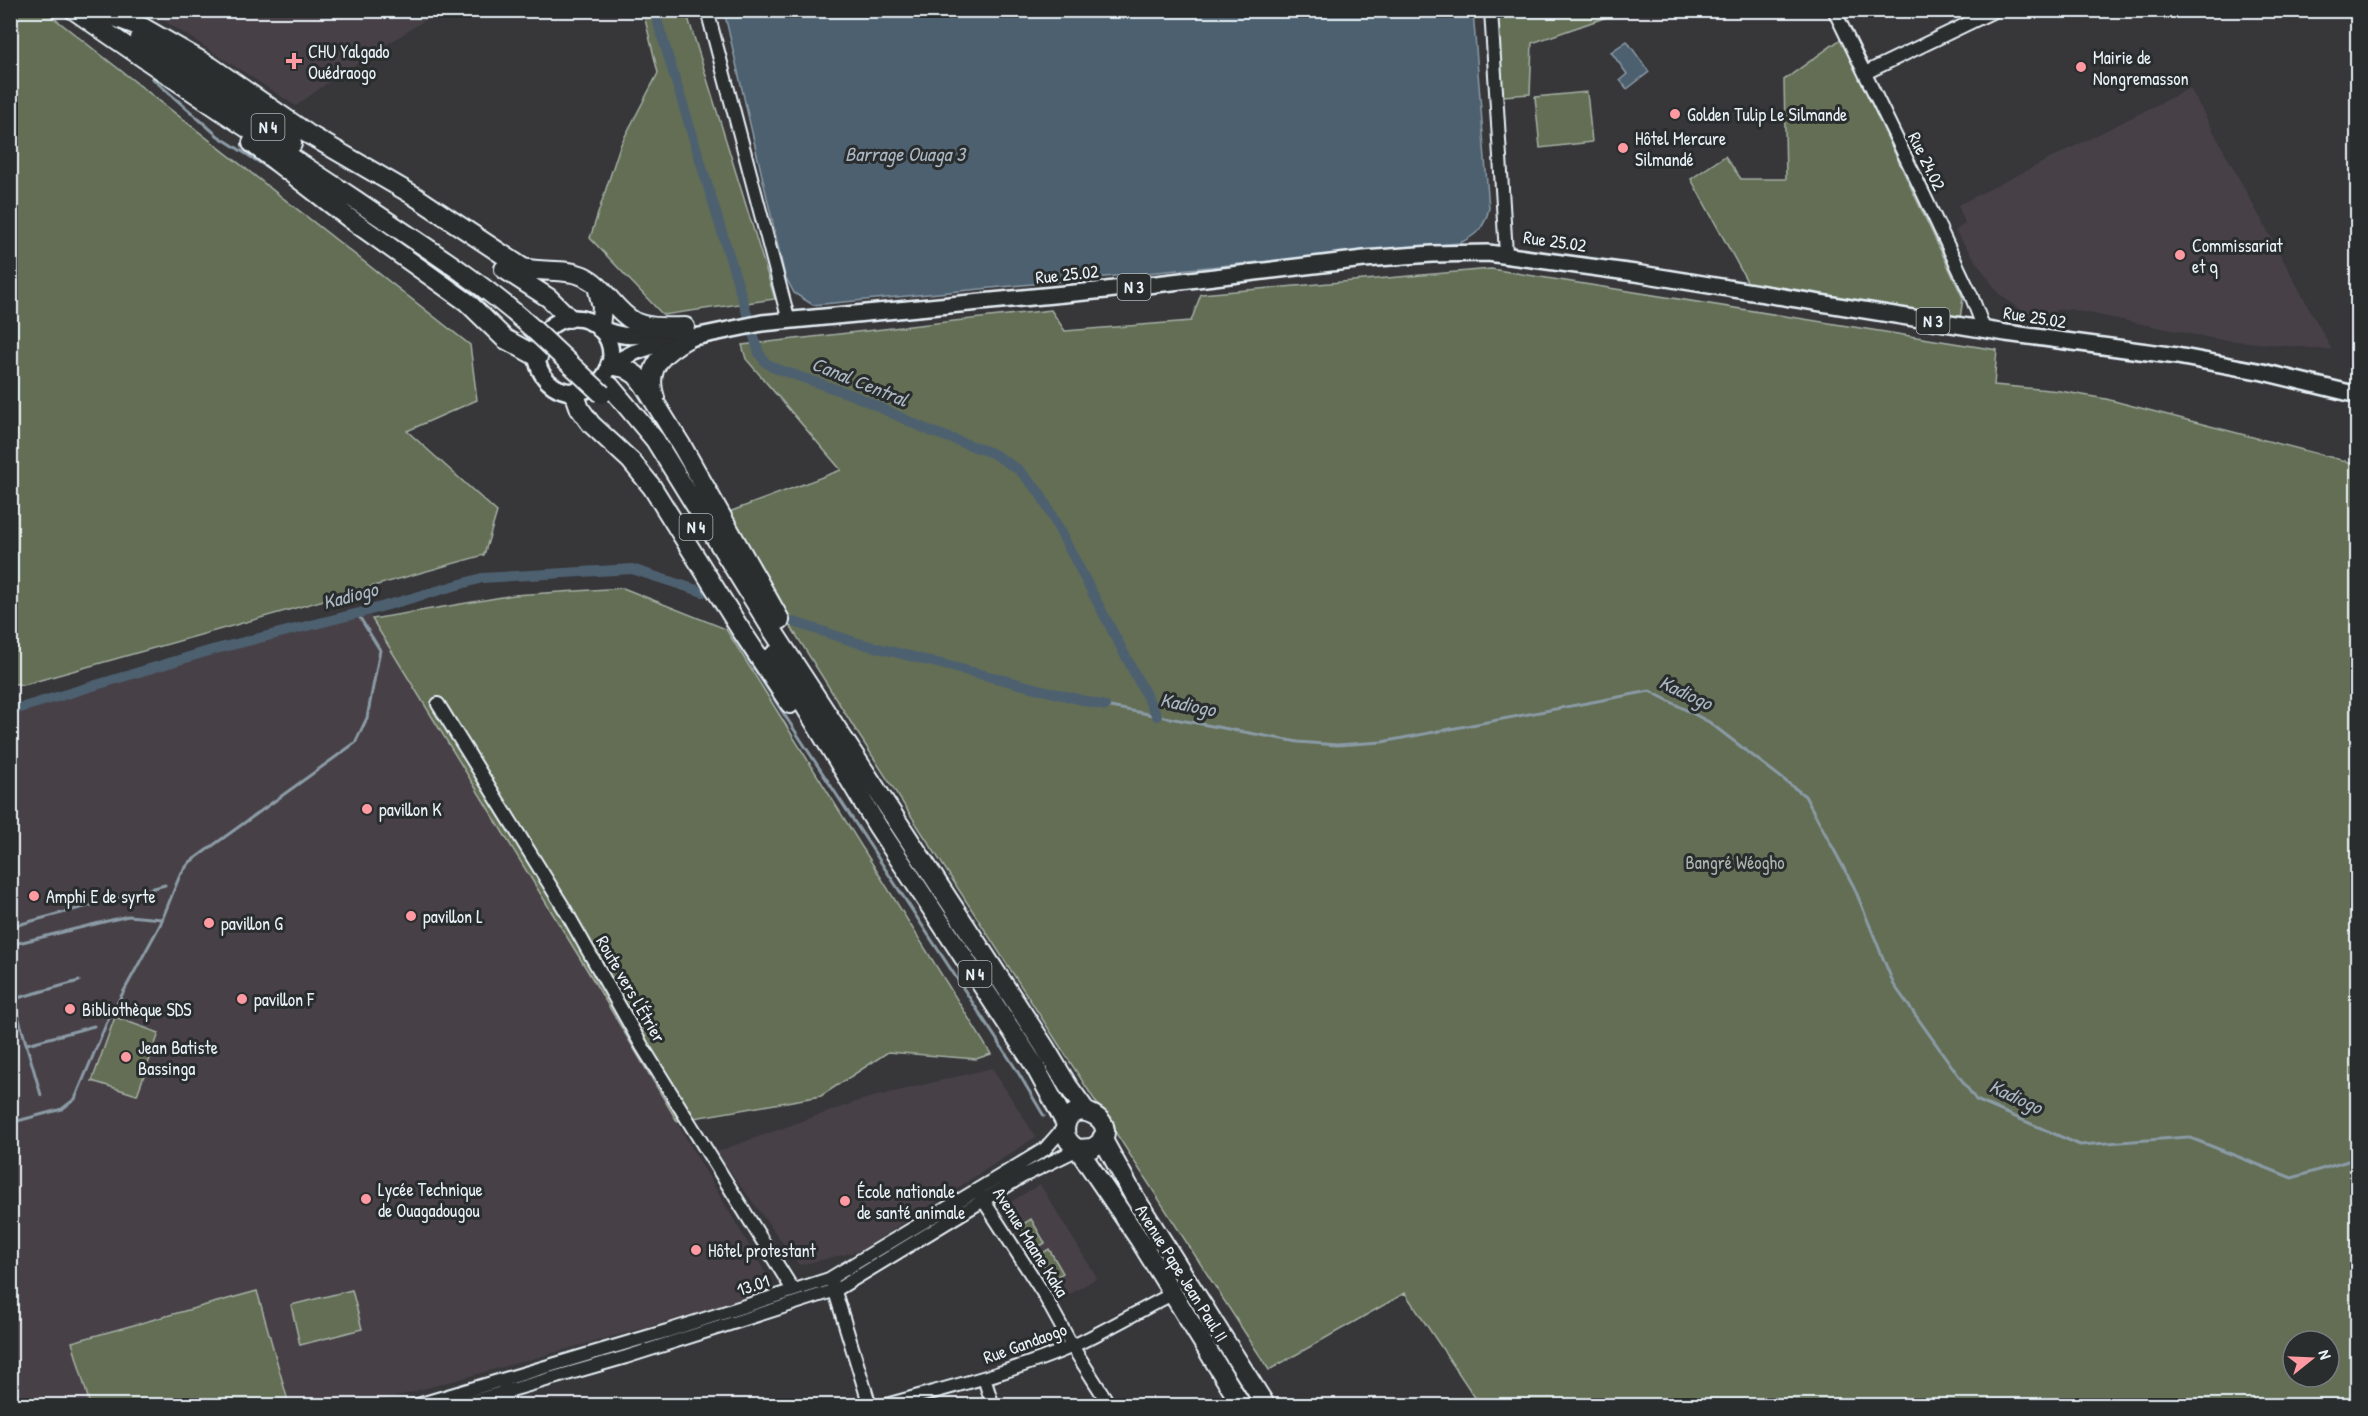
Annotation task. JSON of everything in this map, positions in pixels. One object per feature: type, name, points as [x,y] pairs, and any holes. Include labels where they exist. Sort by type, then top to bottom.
[{"type":"highway","name":"N 4","points":[[75,10],[205,92]]},
{"type":"highway","name":"N 4","points":[[99,11],[205,92],[535,322],[606,390],[637,416],[655,440],[765,619],[897,820]]},
{"type":"highway","points":[[99,11],[144,28],[210,66],[308,134],[413,195],[524,268],[537,272],[581,275],[596,284],[624,314],[636,323],[688,332]]},
{"type":"highway","points":[[205,92],[380,187],[549,298],[569,318]]},
{"type":"highway","points":[[205,92],[271,159],[467,302],[505,339],[538,357]]},
{"type":"highway","points":[[596,284],[602,307],[600,328]]},
{"type":"highway","points":[[664,419],[651,386],[653,374],[659,359],[688,332]]},
{"type":"highway","points":[[610,365],[625,368],[636,375],[664,419],[897,820]]},
{"type":"highway","name":"N 4","points":[[606,390],[645,444],[878,827]]},
{"type":"highway","points":[[574,392],[580,409],[591,424],[631,461],[652,487],[739,627],[814,739],[878,827]]},
{"type":"highway","name":"Avenue Pape Jean Paul II","points":[[897,820],[1068,1086],[1086,1111],[1101,1120],[1104,1126],[1102,1138],[1134,1196],[1266,1406]]},
{"type":"highway","name":"Avenue Pape Jean Paul II","points":[[878,827],[1033,1063],[1066,1124],[1066,1136],[1069,1141],[1078,1149],[1139,1239],[1242,1406]]},
{"type":"highway","points":[[1066,1124],[1074,1114],[1086,1111]]},
{"type":"highway","points":[[1078,1149],[1092,1148],[1102,1138]]},
{"type":"main road","name":"Rue 25.02","points":[[600,328],[615,335],[639,337],[1106,290],[1364,259],[1432,254],[1506,254],[1984,329],[2200,360],[2263,372],[2358,395]]},
{"type":"main road","name":"N 3","points":[[569,318],[581,318],[600,328]]},
{"type":"main road","points":[[569,318],[549,327],[543,336],[538,357],[545,377],[553,385],[574,392]]},
{"type":"main road","points":[[600,328],[608,340],[611,352],[610,365]]},
{"type":"main road","name":"Rue 25.02","points":[[610,365],[635,352],[688,332]]},
{"type":"main road","name":"N 3","points":[[574,392],[592,387],[606,374],[610,365]]},
{"type":"street","points":[[707,10],[789,321]]},
{"type":"street","points":[[1491,10],[1506,254]]},
{"type":"street","name":"Rue 24.02","points":[[1834,10],[1971,295],[1984,329]]},
{"type":"street","points":[[1865,73],[1996,10]]},
{"type":"street","name":"Route vers l'Étrier","points":[[438,704],[564,909],[642,1046],[793,1290]]},
{"type":"street","name":"13.01","points":[[414,1406],[626,1357],[832,1284],[980,1195],[1045,1149],[1066,1124]]},
{"type":"street","name":"13.01","points":[[980,1195],[1078,1149]]},
{"type":"street","name":"Avenue Maane Kaka","points":[[980,1195],[1043,1293],[1072,1346],[1110,1406]]},
{"type":"street","points":[[832,1284],[870,1406]]},
{"type":"street","name":"13.01","points":[[456,1406],[504,1385],[793,1290],[832,1284]]},
{"type":"street","name":"Rue Gandaogo","points":[[883,1406],[984,1378],[1072,1346],[1172,1294]]},
{"type":"street","points":[[984,1378],[993,1406]]},
{"type":"street","points":[[504,1385],[510,1406]]},
{"type":"shaded area","name":"CHU Yalgado Ouédraogo","points":[[154,10],[439,11],[296,106],[154,14]]},
{"type":"shaded area","points":[[2190,88],[2332,350],[2215,339],[2069,309],[2055,310],[2054,315],[2024,312],[1999,294],[1955,231],[1965,223],[1958,205]]},
{"type":"shaded area","points":[[367,611],[586,968],[776,1291],[366,1405],[11,1406],[11,711],[240,642]]},
{"type":"shaded area","name":"École nationale de santé animale","points":[[992,1068],[1036,1137],[860,1251],[799,1265],[716,1152],[861,1100]]},
{"type":"shaded area","points":[[1040,1184],[1097,1278],[1060,1300],[1004,1206]]},
{"type":"green space","points":[[11,10],[45,11],[470,345],[477,400],[407,431],[497,512],[484,555],[23,685],[11,683]]},
{"type":"green space","points":[[1497,10],[1624,11],[1532,43],[1530,94],[1503,96]]},
{"type":"green space","points":[[643,11],[686,11],[775,299],[663,315],[590,238],[620,146],[658,73]]},
{"type":"green space","points":[[1841,39],[1963,298],[1960,319],[1748,283],[1691,179],[1725,156],[1741,179],[1786,179],[1784,80]]},
{"type":"green space","points":[[1587,92],[1592,142],[1540,148],[1535,97]]},
{"type":"green space","name":"Bangré Wéogho","points":[[1491,269],[1997,350],[1994,385],[2060,391],[2106,399],[2357,464],[2357,1405],[1480,1405],[1405,1293],[1269,1370],[855,729],[721,515],[841,470],[746,359],[742,345],[1051,310],[1065,331],[1191,321],[1201,294]]},
{"type":"green space","points":[[623,588],[726,629],[991,1054],[976,1059],[888,1052],[821,1096],[677,1121],[372,619],[514,595]]},
{"type":"green space","name":"Jean Batiste Bassinga","points":[[115,1017],[159,1033],[137,1095],[92,1081]]},
{"type":"green space","points":[[1031,1219],[1045,1243],[1034,1250],[1020,1226]]},
{"type":"green space","points":[[1049,1249],[1063,1273],[1052,1280],[1038,1256]]},
{"type":"green space","points":[[352,1290],[362,1329],[300,1345],[291,1305]]},
{"type":"green space","points":[[257,1291],[288,1401],[270,1406],[90,1405],[72,1342]]},
{"type":"water","name":"Barrage Ouaga 3","points":[[724,11],[1473,11],[1489,208],[1479,230],[1460,243],[813,305],[794,293],[785,276]]},
{"type":"water","points":[[1627,41],[1649,72],[1627,89],[1620,80],[1627,74],[1611,52]]},
{"type":"waterway","name":"Canal Central","points":[[654,10],[759,353],[765,362],[772,367],[855,396],[930,431],[992,453],[1019,470],[1040,493],[1157,716]]},
{"type":"waterway","points":[[152,78],[218,136],[273,171]]},
{"type":"waterway","name":"Kadiogo","points":[[10,711],[212,650],[367,611],[482,578],[632,569],[703,592]]},
{"type":"waterway","points":[[10,1123],[62,1109],[75,1099],[107,1022],[160,925],[180,875],[190,862],[355,743],[367,718],[380,650],[357,613]]},
{"type":"waterway","name":"Kadiogo","points":[[794,622],[855,642],[1105,706]]},
{"type":"waterway","points":[[731,633],[1016,1069],[1044,1116]]},
{"type":"waterway","name":"Kadiogo","points":[[1105,706],[1298,742],[1337,745],[1382,742],[1650,691],[1709,722],[1805,796],[1854,887],[1894,985],[1976,1100],[2080,1145],[2188,1137],[2292,1178],[2358,1158]]},
{"type":"waterway","points":[[10,927],[165,885]]},
{"type":"waterway","points":[[10,945],[128,916],[162,919]]},
{"type":"waterway","points":[[14,999],[79,981]]},
{"type":"waterway","points":[[10,988],[41,1095]]},
{"type":"waterway","points":[[27,1044],[94,1026]]},
{"type":"place","name":"CHU Yalgado Ouédraogo","points":[[294,61]]},
{"type":"place","name":"Mairie de Nongremasson","points":[[2081,67]]},
{"type":"place","name":"Golden Tulip Le Silmande","points":[[1675,114]]},
{"type":"place","name":"Hôtel Mercure Silmandé","points":[[1623,148]]},
{"type":"place","name":"Commissariat et q","points":[[2180,255]]},
{"type":"place","name":"pavillon K","points":[[367,809]]},
{"type":"place","name":"Amphi E de syrte","points":[[34,896]]},
{"type":"place","name":"pavillon L","points":[[411,916]]},
{"type":"place","name":"pavillon G","points":[[209,923]]},
{"type":"place","name":"pavillon F","points":[[242,999]]},
{"type":"place","name":"Bibliothèque SDS","points":[[70,1009]]},
{"type":"place","name":"Jean Batiste Bassinga","points":[[126,1057]]},
{"type":"place","name":"Lycée Technique de Ouagadougou","points":[[366,1199]]},
{"type":"place","name":"École nationale de santé animale","points":[[845,1201]]},
{"type":"place","name":"Hôtel protestant","points":[[696,1250]]}]
